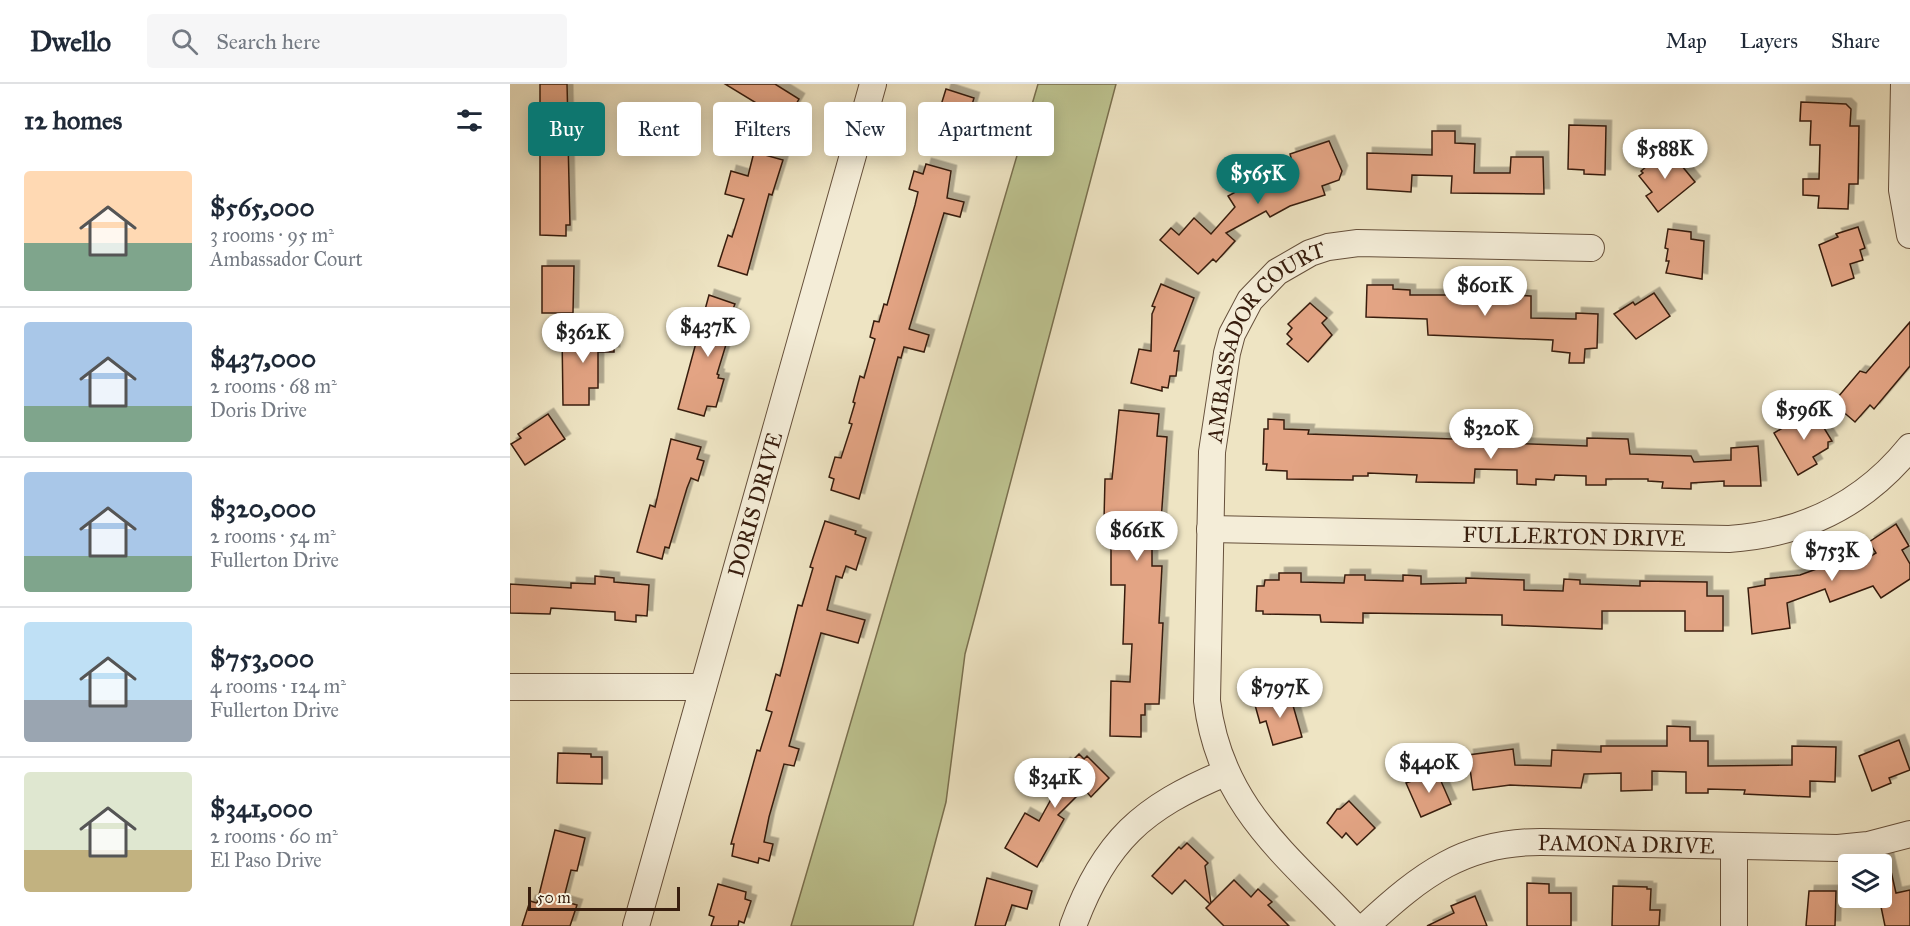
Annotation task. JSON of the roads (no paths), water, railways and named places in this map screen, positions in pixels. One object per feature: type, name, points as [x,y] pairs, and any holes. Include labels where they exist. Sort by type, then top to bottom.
[{"type":"street","name":"DORIS DRIVE","points":[[636,926],[873,84]]},
{"type":"street","points":[[1904,84],[1902,190],[1910,235]]},
{"type":"street","name":"AMBASSADOR COURT","points":[[1354,926],[1260,826],[1238,798],[1210,729],[1207,702],[1212,452],[1227,352],[1236,325],[1250,300],[1277,272],[1310,253],[1347,244],[1592,248]]},
{"type":"street","name":"FULLERTON DRIVE","points":[[1210,529],[1729,539],[1758,537],[1804,525],[1848,504],[1878,481],[1910,447]]},
{"type":"street","points":[[510,687],[703,687]]},
{"type":"street","points":[[1073,926],[1086,890],[1106,857],[1132,828],[1162,803],[1226,773]]},
{"type":"street","name":"PAMONA DRIVE","points":[[1366,926],[1401,893],[1425,875],[1450,861],[1485,848],[1534,842],[1848,848],[1910,834]]},
{"type":"street","points":[[1734,846],[1734,926]]}]
